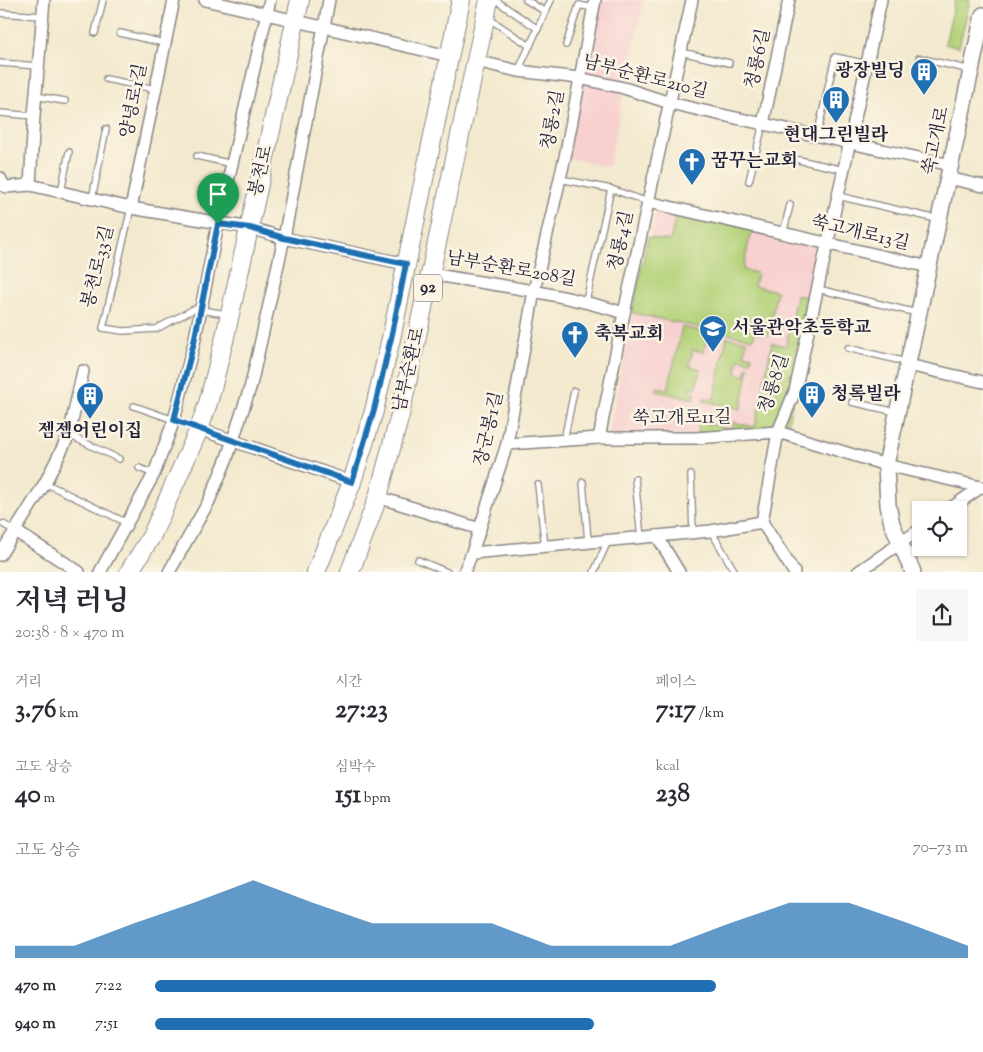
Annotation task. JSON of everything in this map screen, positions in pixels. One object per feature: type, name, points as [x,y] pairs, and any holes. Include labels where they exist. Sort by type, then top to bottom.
[{"type":"main road","name":"봉천로","points":[[129,572],[151,537],[199,429],[209,400],[250,228],[300,0]]},
{"type":"main road","name":"남부순환로","points":[[316,572],[352,482],[374,410],[392,334],[461,0]]},
{"type":"main road","name":"남부순환로","points":[[350,572],[378,496],[400,415],[487,8]]},
{"type":"main road","name":"쑥고개로","points":[[913,572],[892,524],[888,505],[886,465],[949,172],[976,63],[983,15]]},
{"type":"main road","points":[[416,218],[417,227],[423,233],[431,234],[441,226]]},
{"type":"street","points":[[30,185],[35,96],[44,0]]},
{"type":"street","name":"양녕로1길","points":[[131,208],[174,0]]},
{"type":"street","points":[[206,0],[449,56]]},
{"type":"street","name":"봉천로","points":[[100,572],[154,474],[174,420],[194,342],[197,309],[270,0]]},
{"type":"street","points":[[169,572],[209,501],[251,385],[284,238],[329,0]]},
{"type":"street","name":"청룡4길","points":[[599,438],[624,313],[692,0]]},
{"type":"street","name":"청룡6길","points":[[763,124],[789,0]]},
{"type":"street","name":"청룡8길","points":[[762,522],[778,432],[796,391],[880,0]]},
{"type":"street","name":"청룡2길","points":[[534,291],[560,179],[594,4]]},
{"type":"street","name":"남부순환로210길","points":[[476,61],[518,71],[579,78],[624,88],[670,103],[849,143],[949,172],[983,186]]},
{"type":"street","name":"봉천로33길","points":[[0,178],[4,186],[7,187],[30,185],[131,208],[250,228]]},
{"type":"street","name":"쑥고개로13길","points":[[648,202],[929,267]]},
{"type":"street","points":[[250,228],[284,238],[406,264]]},
{"type":"street","name":"남부순환로208길","points":[[430,274],[534,291],[586,302],[624,313]]},
{"type":"street","name":"장군봉1길","points":[[464,572],[507,444],[534,291]]},
{"type":"street","points":[[908,364],[983,382]]},
{"type":"street","points":[[0,555],[45,483],[69,436],[84,371]]},
{"type":"street","points":[[199,429],[352,482]]},
{"type":"street","name":"쑥고개로11길","points":[[507,444],[599,438],[696,438],[778,432],[886,465],[982,485]]},
{"type":"street","points":[[960,501],[982,485]]},
{"type":"street","points":[[378,496],[480,529]]},
{"type":"street","points":[[472,552],[693,533],[762,522],[794,572]]},
{"type":"street","points":[[16,531],[79,572]]},
{"type":"street","points":[[858,572],[912,535]]},
{"type":"street","points":[[656,536],[679,572]]},
{"type":"lane","points":[[95,33],[103,0]]},
{"type":"lane","points":[[495,0],[538,29]]},
{"type":"lane","points":[[526,0],[546,12]]},
{"type":"lane","points":[[518,71],[552,0]]},
{"type":"lane","name":"청룡2길","points":[[566,45],[579,5],[594,4]]},
{"type":"lane","name":"남부순환로","points":[[487,8],[530,46]]},
{"type":"lane","points":[[0,13],[42,16]]},
{"type":"lane","points":[[120,33],[164,43]]},
{"type":"lane","points":[[682,52],[729,63]]},
{"type":"lane","points":[[817,136],[835,57],[866,64]]},
{"type":"lane","points":[[919,58],[976,63]]},
{"type":"lane","points":[[0,63],[38,66]]},
{"type":"lane","points":[[106,79],[155,90]]},
{"type":"lane","points":[[35,96],[65,101]]},
{"type":"lane","points":[[0,114],[34,116]]},
{"type":"lane","points":[[750,181],[763,124]]},
{"type":"lane","points":[[92,199],[106,129]]},
{"type":"lane","points":[[61,192],[70,152]]},
{"type":"lane","points":[[197,156],[232,164]]},
{"type":"lane","points":[[799,160],[844,170]]},
{"type":"lane","points":[[560,179],[611,190],[648,202]]},
{"type":"lane","name":"남부순환로208길","points":[[586,302],[611,190]]},
{"type":"lane","points":[[838,196],[939,220]]},
{"type":"lane","name":"쑥고개로13길","points":[[783,234],[790,205]]},
{"type":"lane","name":"봉천로33길","points":[[131,208],[103,328],[123,332],[156,329],[197,309]]},
{"type":"lane","points":[[818,289],[919,314]]},
{"type":"lane","points":[[197,309],[229,314]]},
{"type":"lane","points":[[848,348],[908,364]]},
{"type":"lane","points":[[564,440],[574,391]]},
{"type":"lane","points":[[852,402],[897,412]]},
{"type":"lane","points":[[134,406],[199,429]]},
{"type":"lane","points":[[69,436],[119,460]]},
{"type":"lane","points":[[139,468],[154,474]]},
{"type":"lane","points":[[691,476],[693,533]]},
{"type":"lane","points":[[636,479],[641,538]]},
{"type":"lane","points":[[583,482],[588,541]]},
{"type":"lane","points":[[45,483],[128,523]]},
{"type":"lane","points":[[538,485],[545,547]]},
{"type":"lane","points":[[3,524],[16,531]]},
{"type":"lane","points":[[711,531],[734,572]]},
{"type":"lane","points":[[594,572],[609,540]]},
{"type":"lane","points":[[418,560],[447,572]]},
{"type":"shaded area","points":[[596,0],[644,0],[608,167],[565,157]]},
{"type":"shaded area","name":"서울관악초등학교","points":[[657,207],[826,246],[784,429],[608,439],[632,313]]},
{"type":"green space","points":[[955,0],[970,0],[959,47],[945,44]]},
{"type":"green space","points":[[677,211],[752,227],[743,270],[757,273],[754,286],[777,291],[768,335],[755,333],[753,339],[632,313],[648,237],[670,241]]},
{"type":"green space","points":[[796,295],[815,299],[786,432],[697,435],[699,422],[731,429],[733,422],[755,427],[772,343],[786,346]]},
{"type":"green space","points":[[682,327],[708,333],[704,352],[693,350],[689,366],[700,369],[696,388],[690,387],[689,391],[695,393],[694,399],[655,391],[656,387],[668,389]]},
{"type":"green space","points":[[727,337],[747,341],[744,354],[752,356],[751,361],[739,359],[736,373],[745,376],[747,366],[749,367],[741,409],[703,401],[704,398],[714,399]]},
{"type":"place","name":"광장빌딩","points":[[924,96]]},
{"type":"place","name":"현대그린빌라","points":[[836,124]]},
{"type":"place","name":"꿈꾸는교회","points":[[692,186]]},
{"type":"place","name":"서울관악초등학교","points":[[713,353]]},
{"type":"place","name":"축복교회","points":[[575,359]]},
{"type":"place","name":"청록빌라","points":[[812,419]]},
{"type":"place","name":"젬젬어린이집","points":[[90,420]]},
{"type":"route","points":[[218,224],[250,228],[284,238],[406,264],[374,410],[352,482],[174,420],[194,342],[218,224]]}]
